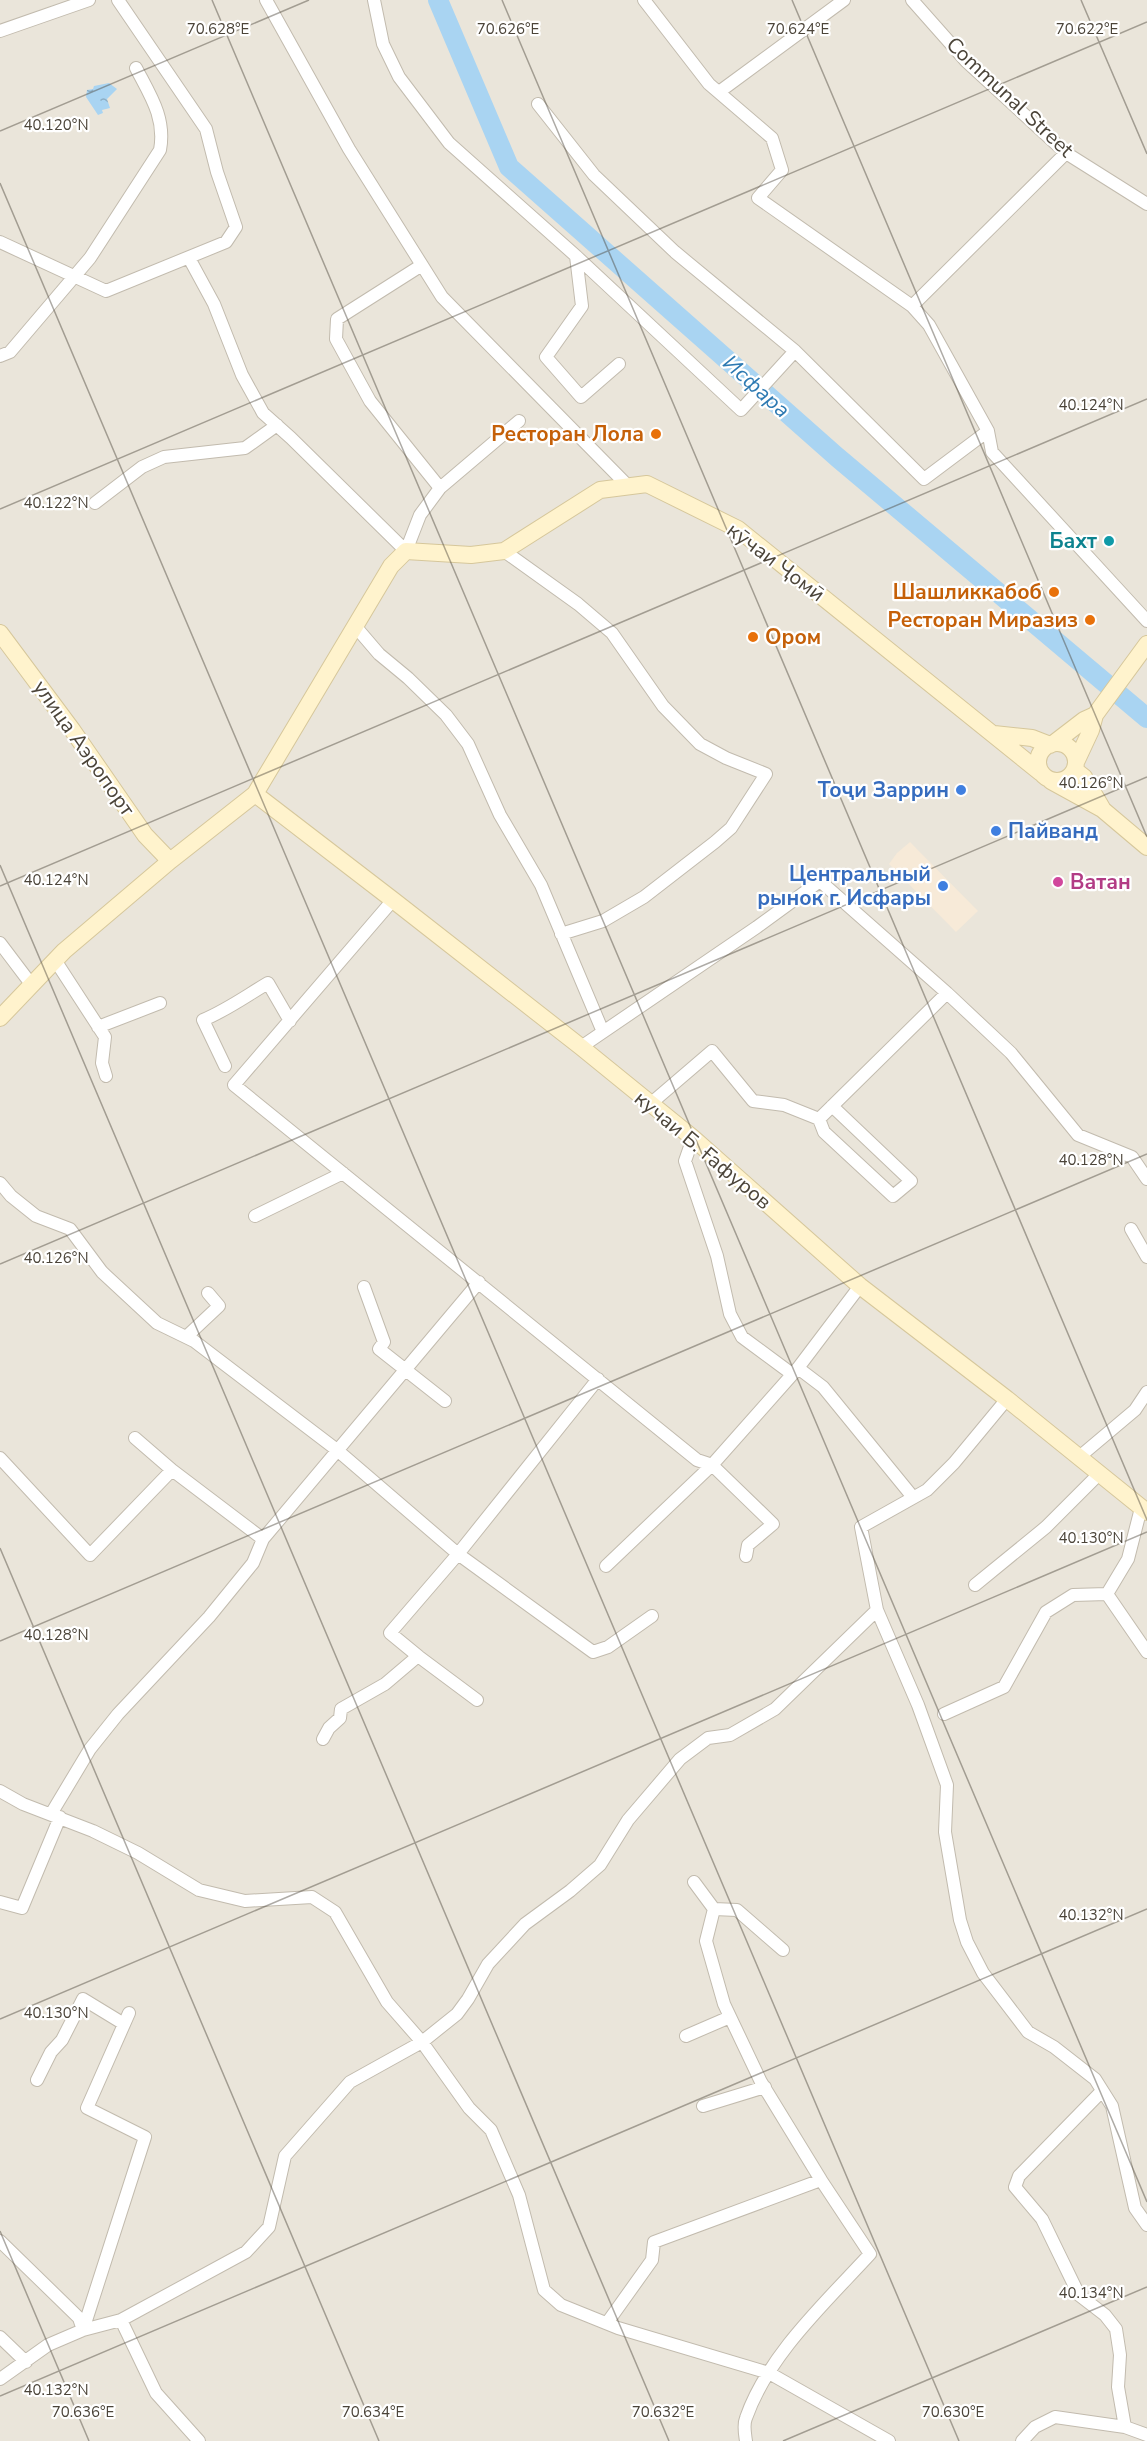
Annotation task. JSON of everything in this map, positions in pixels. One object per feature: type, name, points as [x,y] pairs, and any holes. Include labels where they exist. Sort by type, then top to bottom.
[{"type":"main road","name":"кӯчаи Ҷомӣ","points":[[406,551],[471,555],[504,551],[600,490],[647,484],[738,529],[1046,777],[1102,809],[1147,847]]},
{"type":"main road","points":[[0,1018],[55,960],[170,861],[255,794],[391,566],[406,551]]},
{"type":"main road","name":"улица Аэропорт","points":[[0,633],[146,835],[170,861]]},
{"type":"main road","points":[[1098,712],[1040,754],[1038,766],[1046,777],[1057,782],[1068,778],[1076,765],[1098,712],[1147,644]]},
{"type":"main road","points":[[993,734],[1032,738],[1052,744],[1066,745],[1071,749],[1076,765],[1102,809]]},
{"type":"main road","name":"кучаи Б. Ғафуров","points":[[255,794],[581,1047],[649,1105],[693,1138],[860,1286],[1007,1399],[1144,1510]]},
{"type":"street","points":[[0,31],[89,0]]},
{"type":"street","points":[[0,242],[106,291],[226,242],[236,227],[217,172],[206,129],[118,0]]},
{"type":"street","points":[[266,0],[349,149],[442,297],[628,486]]},
{"type":"street","points":[[374,0],[383,44],[399,77],[449,143],[576,256],[741,410],[790,356]]},
{"type":"street","points":[[644,0],[708,84],[772,138],[782,170],[758,198],[912,306],[929,325],[988,431],[992,452],[1147,621]]},
{"type":"street","points":[[718,92],[844,0]]},
{"type":"street","name":"Communal Street","points":[[912,0],[966,61],[1066,153],[1147,204]]},
{"type":"street","points":[[0,357],[10,352],[90,258],[160,150],[162,136],[156,105],[136,68]]},
{"type":"street","points":[[538,104],[594,175],[675,252],[924,478],[988,431]]},
{"type":"street","points":[[912,306],[1066,153]]},
{"type":"street","points":[[576,256],[582,306],[546,357],[581,397],[619,364]]},
{"type":"street","points":[[189,258],[214,304],[242,375],[263,413],[406,551],[420,515],[440,488],[519,421]]},
{"type":"street","points":[[422,265],[337,319],[336,339],[369,401],[440,488]]},
{"type":"street","points":[[95,503],[142,467],[164,458],[245,448],[277,425]]},
{"type":"street","points":[[504,551],[578,604],[612,633],[663,706],[700,744],[726,758],[766,774],[731,828],[715,842],[644,897],[603,921],[561,934]]},
{"type":"street","points":[[355,626],[379,654],[408,678],[446,716],[468,744],[500,815],[541,885],[603,1032]]},
{"type":"street","points":[[581,1047],[757,927],[820,881],[948,993],[1011,1053],[1078,1135],[1110,1146],[1132,1157],[1147,1179]]},
{"type":"street","points":[[393,900],[234,1085],[697,1460],[712,1465],[773,1524],[748,1545],[746,1556]]},
{"type":"street","points":[[0,943],[31,984]]},
{"type":"street","points":[[55,960],[105,1037],[102,1063],[106,1076]]},
{"type":"street","points":[[225,1066],[203,1020],[230,1009],[237,1000],[268,982],[290,1021]]},
{"type":"street","points":[[819,1119],[948,993]]},
{"type":"street","points":[[98,1027],[160,1004]]},
{"type":"street","points":[[649,1105],[712,1051],[753,1101],[784,1105],[819,1119],[824,1132],[892,1196],[911,1181],[832,1106]]},
{"type":"street","points":[[693,1138],[685,1161],[717,1256],[730,1314],[742,1337],[823,1387],[912,1496]]},
{"type":"street","points":[[255,1216],[344,1173]]},
{"type":"street","points":[[0,1183],[11,1196],[36,1216],[70,1228],[102,1272],[157,1323],[195,1341],[337,1450],[458,1554],[593,1652],[608,1647],[652,1616]]},
{"type":"street","points":[[1131,1229],[1147,1257]]},
{"type":"street","points":[[0,1902],[22,1908],[56,1816],[90,1749],[118,1714],[209,1617],[253,1563],[263,1539],[479,1282]]},
{"type":"street","points":[[606,1566],[712,1465],[795,1371],[860,1286]]},
{"type":"street","points":[[364,1287],[384,1342],[378,1349],[445,1401]]},
{"type":"street","points":[[186,1337],[219,1305],[208,1293]]},
{"type":"street","points":[[477,1700],[390,1633],[458,1554],[598,1379]]},
{"type":"street","points":[[1078,1458],[1135,1410],[1147,1392]]},
{"type":"street","points":[[1007,1399],[954,1463],[927,1490],[912,1496],[861,1527],[877,1610],[918,1705],[947,1785],[945,1832],[960,1920],[967,1942],[983,1972],[1028,2032],[1054,2047],[1095,2079],[1112,2106],[1136,2208],[1147,2224]]},
{"type":"street","points":[[135,1438],[172,1470],[263,1539]]},
{"type":"street","points":[[0,1458],[90,1555],[172,1470]]},
{"type":"street","points":[[975,1585],[1046,1527],[1099,1474]]},
{"type":"street","points":[[1107,1594],[1128,1559],[1144,1510]]},
{"type":"street","points":[[1107,1594],[1147,1652]]},
{"type":"street","points":[[944,1714],[1004,1687],[1046,1612],[1072,1595],[1107,1594]]},
{"type":"street","points":[[0,2379],[48,2345],[83,2330],[121,2320],[246,2252],[269,2227],[285,2156],[350,2082],[422,2042],[457,2014],[488,1964],[525,1924],[570,1891],[600,1865],[628,1820],[680,1759],[708,1738],[730,1735],[775,1709],[877,1610]]},
{"type":"street","points":[[323,1739],[329,1728],[340,1718],[341,1709],[385,1684],[418,1656]]},
{"type":"street","points":[[0,1791],[23,1804],[56,1816],[138,1853],[199,1890],[245,1901],[312,1897],[335,1912],[387,2002],[422,2042],[469,2108],[491,2130],[519,2195],[544,2290],[561,2305],[607,2323],[769,2373],[889,2441]]},
{"type":"street","points":[[694,1882],[714,1908],[737,1910],[783,1950]]},
{"type":"street","points":[[714,1908],[706,1941],[724,2004],[765,2087],[821,2180],[870,2254],[798,2333],[769,2373],[745,2420],[746,2441]]},
{"type":"street","points":[[37,2080],[51,2052],[62,2040],[82,1999],[126,2018],[87,2108],[145,2137],[83,2330]]},
{"type":"street","points":[[686,2036],[730,2017]]},
{"type":"street","points":[[703,2106],[765,2087]]},
{"type":"street","points":[[1102,2091],[1019,2176],[1015,2187],[1042,2219],[1079,2295],[1105,2315],[1116,2329],[1120,2355],[1118,2386],[1125,2427]]},
{"type":"street","points":[[607,2323],[652,2260],[654,2242],[821,2180]]},
{"type":"street","points":[[0,2241],[79,2318],[83,2330]]},
{"type":"street","points":[[121,2320],[156,2393],[199,2441]]},
{"type":"street","points":[[0,2337],[26,2362]]},
{"type":"street","points":[[1022,2441],[1035,2427],[1055,2417],[1125,2427],[1147,2435]]},
{"type":"shaded area","name":"Исфара","points":[[0,0],[1147,0],[1147,2441],[0,2441]]},
{"type":"shaded area","points":[[910,842],[978,911],[956,932],[889,864],[897,853]]},
{"type":"water","points":[[109,83],[117,89],[107,99],[110,108],[102,110],[103,113],[98,115],[86,97],[87,90]]},
{"type":"waterway","name":"Исфара","points":[[438,0],[509,167],[837,457],[1147,718]]},
{"type":"place","name":"Ресторан Лола","points":[[656,434]]},
{"type":"place","name":"Бахт","points":[[1109,541]]},
{"type":"place","name":"Шашликкабоб","points":[[1054,592]]},
{"type":"place","name":"Ресторан Миразиз","points":[[1090,620]]},
{"type":"place","name":"Ором","points":[[753,637]]},
{"type":"place","name":"Тоҷи Заррин","points":[[961,790]]},
{"type":"place","name":"Пайванд","points":[[996,831]]},
{"type":"place","name":"Ватан","points":[[1058,882]]},
{"type":"place","name":"Центральный рынок г. Исфары","points":[[943,886]]}]
